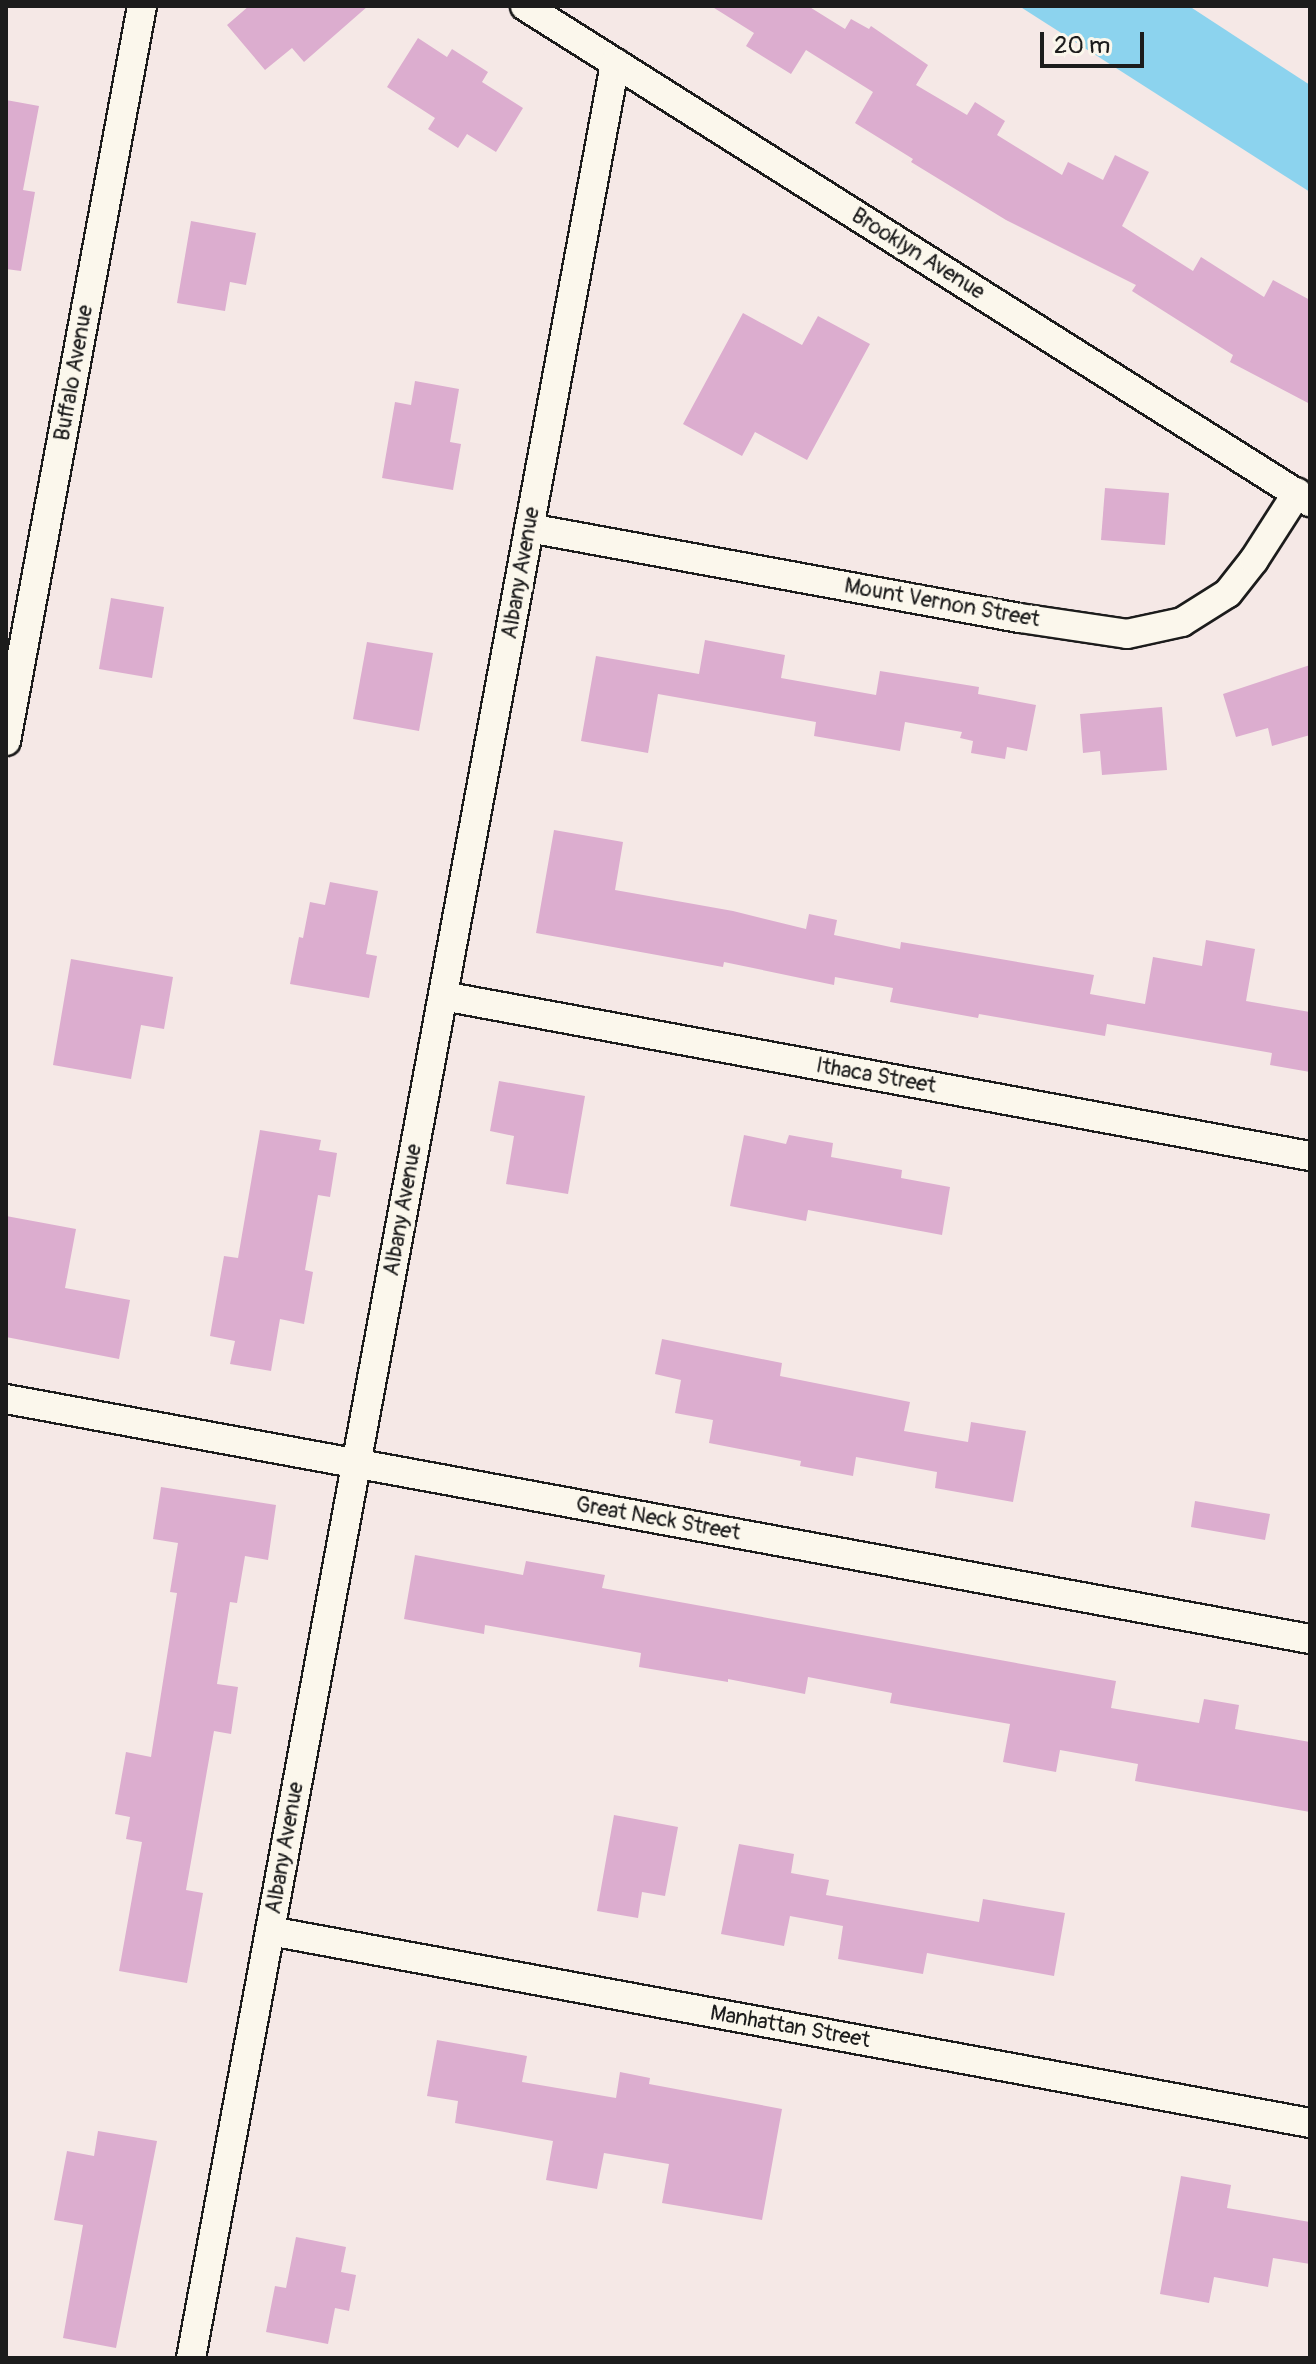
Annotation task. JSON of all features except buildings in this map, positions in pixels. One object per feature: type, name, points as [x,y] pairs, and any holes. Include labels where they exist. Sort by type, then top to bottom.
[{"type":"street","name":"Buffalo Avenue","points":[[6,741],[142,6]]},
{"type":"street","name":"Brooklyn Avenue","points":[[525,6],[1303,497]]},
{"type":"street","name":"Albany Avenue","points":[[191,2358],[615,63]]},
{"type":"street","name":"Mount Vernon Street","points":[[529,528],[1020,618],[1127,634],[1182,622],[1228,593],[1303,497]]},
{"type":"street","name":"Ithaca Street","points":[[443,996],[1310,1156]]},
{"type":"street","name":"Great Neck Street","points":[[6,1399],[1310,1639]]},
{"type":"street","name":"Manhattan Street","points":[[270,1931],[1310,2123]]},
{"type":"water","points":[[1019,6],[1189,6],[1310,85],[1310,192]]}]
